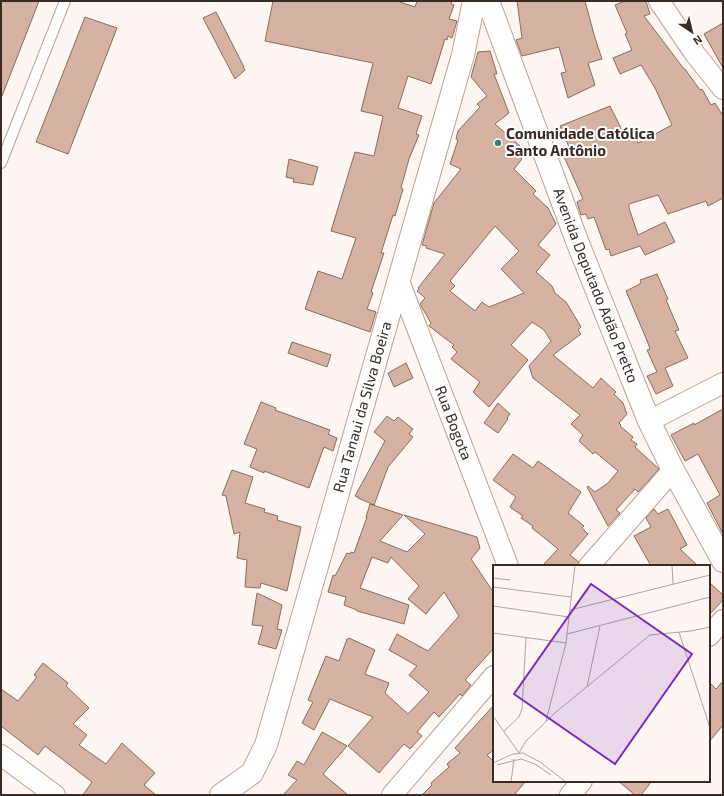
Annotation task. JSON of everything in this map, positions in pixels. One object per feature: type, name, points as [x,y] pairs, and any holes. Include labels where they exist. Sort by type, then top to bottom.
[{"type":"street","name":"Rua Tanaui da Silva Boeira","points":[[221,795],[252,773],[266,745],[463,54],[474,1]]},
{"type":"street","name":"Avenida Deputado Adão Pretto","points":[[488,1],[577,242],[649,421],[673,470],[723,561]]},
{"type":"street","points":[[659,1],[695,54],[723,89]]},
{"type":"street","name":"Rua Bogota","points":[[398,281],[508,565]]},
{"type":"street","points":[[649,421],[723,383]]},
{"type":"street","points":[[590,565],[673,470]]},
{"type":"street","points":[[710,635],[723,620]]},
{"type":"street","points":[[392,795],[493,677]]},
{"type":"street","points":[[1,755],[55,795]]},
{"type":"street","points":[[570,795],[581,782]]},
{"type":"lane","points":[[1,162],[65,1]]},
{"type":"building","points":[[1,1],[39,1],[2,96],[1,96]]},
{"type":"building","points":[[273,1],[397,1],[415,7],[417,1],[452,1],[451,4],[454,5],[449,19],[457,21],[452,38],[448,36],[447,40],[445,39],[431,84],[408,76],[398,108],[422,116],[416,134],[419,135],[409,159],[401,188],[403,189],[395,216],[393,215],[381,253],[384,253],[371,292],[373,293],[367,309],[376,312],[370,332],[305,309],[318,271],[342,279],[356,238],[331,231],[355,152],[374,156],[383,116],[361,111],[373,63],[265,41]]},
{"type":"building","points":[[517,1],[585,1],[602,59],[588,63],[595,85],[568,98],[561,73],[566,72],[559,47],[522,56],[516,40],[522,38]]},
{"type":"building","points":[[625,1],[646,1],[650,14],[644,16],[700,90],[702,89],[711,105],[715,103],[723,116],[723,198],[708,206],[706,201],[668,214],[658,195],[629,204],[638,235],[665,222],[675,242],[645,255],[640,246],[611,256],[609,249],[606,250],[594,217],[588,219],[586,214],[581,215],[577,202],[583,199],[562,152],[570,149],[560,126],[610,106],[626,138],[634,135],[638,143],[672,125],[655,88],[641,65],[620,74],[613,58],[632,50],[625,34],[627,33],[615,5]]},
{"type":"building","points":[[216,12],[245,70],[235,79],[203,18]]},
{"type":"building","points":[[85,17],[117,28],[68,154],[36,142]]},
{"type":"building","points":[[723,23],[723,68],[704,34]]},
{"type":"building","points":[[490,51],[497,74],[494,74],[509,113],[495,124],[520,146],[515,152],[522,159],[514,169],[536,191],[533,194],[548,208],[556,224],[538,245],[550,255],[536,272],[552,286],[555,293],[566,302],[581,327],[578,330],[581,334],[553,355],[593,388],[601,378],[616,392],[614,394],[623,403],[627,414],[619,423],[621,425],[620,426],[633,437],[631,440],[637,444],[635,447],[659,469],[638,492],[635,489],[616,510],[620,513],[608,526],[587,487],[588,486],[595,492],[608,483],[618,471],[595,452],[593,454],[579,441],[583,435],[571,424],[580,415],[533,378],[529,366],[551,341],[544,330],[532,322],[511,345],[528,360],[489,407],[473,392],[480,382],[451,359],[457,352],[452,347],[454,345],[429,326],[431,323],[420,304],[425,298],[417,291],[419,289],[418,288],[445,254],[426,248],[427,246],[422,245],[434,203],[461,169],[450,164],[458,140],[456,139],[458,131],[480,107],[477,104],[487,96],[471,77],[478,52]],"holes":[[[495,226],[519,251],[501,269],[524,293],[489,307],[482,302],[475,311],[450,291],[455,286],[450,281]]]},
{"type":"building","points":[[289,159],[318,167],[313,185],[293,182],[294,179],[286,177]]},
{"type":"building","points":[[657,274],[679,330],[675,331],[688,358],[665,368],[673,386],[656,394],[647,376],[657,372],[647,350],[650,349],[648,343],[626,291],[640,284],[640,280]]},
{"type":"building","points":[[292,342],[331,355],[327,367],[288,353]]},
{"type":"building","points":[[406,363],[413,378],[394,387],[388,373]]},
{"type":"building","points":[[261,402],[276,408],[275,410],[330,430],[328,434],[337,438],[333,451],[324,447],[309,488],[250,467],[257,449],[244,444]]},
{"type":"building","points":[[498,403],[510,414],[498,433],[484,423]]},
{"type":"building","points":[[723,409],[723,534],[707,503],[720,495],[698,454],[685,461],[671,435],[694,423],[694,425]]},
{"type":"building","points":[[387,416],[394,421],[398,417],[413,429],[409,434],[413,437],[388,467],[374,505],[355,496],[385,441],[374,432]]},
{"type":"building","points":[[513,454],[533,468],[538,461],[581,492],[568,513],[584,526],[582,528],[588,534],[570,555],[579,562],[578,565],[543,565],[558,549],[532,528],[533,526],[521,518],[523,516],[510,507],[516,497],[493,480]]},
{"type":"building","points":[[232,470],[253,477],[245,503],[265,509],[264,512],[278,516],[277,520],[301,527],[287,591],[261,583],[260,588],[245,587],[247,560],[237,558],[240,532],[234,534],[226,496],[222,495]]},
{"type":"building","points":[[370,504],[403,515],[380,541],[407,552],[425,534],[404,515],[477,537],[480,548],[471,559],[493,592],[493,649],[465,680],[471,685],[462,696],[460,694],[439,717],[434,712],[417,732],[422,736],[410,749],[404,744],[379,773],[348,746],[373,717],[330,699],[314,730],[302,723],[313,702],[308,700],[326,656],[339,661],[347,639],[349,638],[375,650],[365,674],[389,683],[385,693],[408,714],[429,692],[409,675],[417,666],[389,650],[397,634],[428,651],[459,616],[444,592],[426,614],[408,599],[419,586],[391,557],[388,563],[372,557],[360,588],[409,605],[404,624],[357,611],[344,605],[346,597],[328,592],[333,575],[335,576],[347,553],[354,553]]},
{"type":"building","points":[[654,509],[658,514],[668,509],[687,545],[680,549],[697,565],[650,565],[634,536],[651,527],[646,518]]},
{"type":"building","points":[[710,583],[723,595],[723,600],[710,614]]},
{"type":"building","points":[[257,593],[282,605],[277,629],[282,630],[276,649],[258,644],[263,626],[252,625]]},
{"type":"building","points":[[43,663],[68,683],[66,686],[89,708],[73,724],[87,735],[79,745],[106,764],[122,743],[155,773],[144,785],[156,795],[83,795],[92,782],[45,746],[38,755],[1,726],[1,689],[18,701],[37,677],[34,675]]},
{"type":"building","points":[[723,681],[723,725],[710,741],[710,683],[716,689]]},
{"type":"building","points":[[493,706],[493,751],[487,755],[493,761],[493,782],[525,782],[514,795],[422,795],[432,785],[431,783],[449,767],[447,764],[460,753],[455,748]]},
{"type":"building","points":[[322,732],[347,746],[323,774],[348,795],[283,795],[297,780],[288,775],[297,761],[304,765]]},
{"type":"building","points":[[619,782],[651,782],[641,795],[635,795]]},
{"type":"place","name":"Comunidade Católica Santo Antônio","points":[[498,143]]}]
